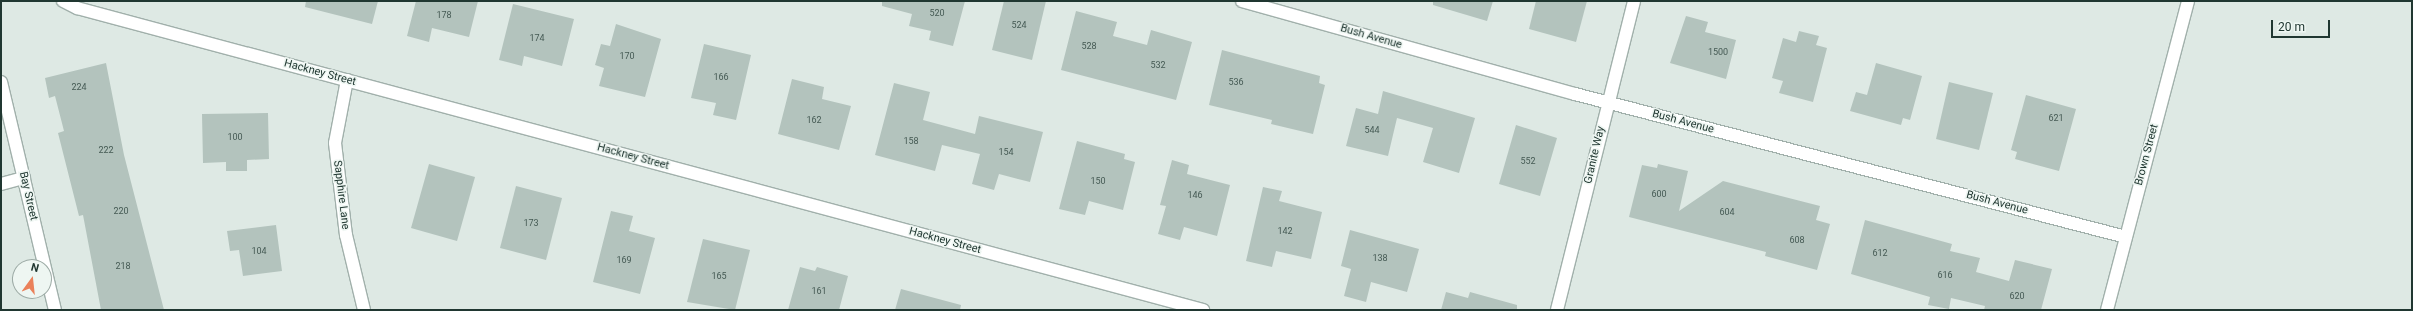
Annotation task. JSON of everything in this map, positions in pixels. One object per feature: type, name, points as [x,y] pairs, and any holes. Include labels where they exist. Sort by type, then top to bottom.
[{"type":"street","name":"Hackney Street","points":[[64,1],[77,8],[1203,310]]},
{"type":"street","name":"Bush Avenue","points":[[1242,1],[1608,102],[2126,237]]},
{"type":"street","name":"Granite Way","points":[[1557,310],[1634,1]]},
{"type":"street","name":"Brown Street","points":[[2107,310],[2188,1]]},
{"type":"street","name":"Sapphire Lane","points":[[348,80],[335,143],[346,234],[364,310]]},
{"type":"street","name":"Bay Street","points":[[1,82],[55,310]]},
{"type":"street","points":[[1,184],[24,178]]},
{"type":"building","points":[[306,1],[378,1],[372,24],[305,7]]},
{"type":"building","points":[[416,1],[478,1],[469,37],[432,28],[429,42],[407,36]]},
{"type":"building","points":[[882,1],[965,1],[953,46],[929,40],[931,31],[909,26],[912,14],[882,6]]},
{"type":"building","points":[[1004,1],[1046,1],[1032,60],[992,50]]},
{"type":"building","points":[[1433,1],[1493,1],[1487,21],[1433,5]]},
{"type":"building","points":[[1536,1],[1587,1],[1576,42],[1529,29]]},
{"type":"building","points":[[513,4],[574,19],[562,66],[524,56],[522,66],[499,60]]},
{"type":"building","points":[[1076,11],[1117,22],[1113,36],[1147,45],[1151,30],[1192,42],[1176,100],[1061,70]]},
{"type":"building","points":[[1686,16],[1708,22],[1705,32],[1736,40],[1726,79],[1670,63]]},
{"type":"building","points":[[616,24],[661,39],[645,97],[599,86],[604,68],[595,65],[601,44],[610,46]]},
{"type":"building","points":[[1799,31],[1819,36],[1816,45],[1827,48],[1813,102],[1779,93],[1783,81],[1772,78],[1783,38],[1796,42]]},
{"type":"building","points":[[704,44],[751,55],[736,120],[713,115],[716,103],[691,98]]},
{"type":"building","points":[[1222,50],[1320,76],[1319,83],[1325,85],[1313,134],[1271,124],[1272,120],[1209,105]]},
{"type":"building","points":[[106,63],[124,155],[164,310],[101,310],[83,215],[79,216],[58,133],[64,131],[55,96],[49,98],[45,78]]},
{"type":"building","points":[[1876,63],[1922,76],[1910,120],[1903,118],[1901,125],[1850,111],[1856,92],[1867,95]]},
{"type":"building","points":[[792,79],[824,87],[822,99],[851,106],[839,150],[778,134]]},
{"type":"building","points":[[1949,82],[1993,93],[1979,150],[1936,139]]},
{"type":"building","points":[[894,83],[930,92],[923,120],[975,134],[979,116],[1043,132],[1030,182],[999,174],[994,190],[972,184],[980,154],[942,145],[935,171],[875,155]]},
{"type":"building","points":[[1383,91],[1475,118],[1459,173],[1423,162],[1433,128],[1397,118],[1388,156],[1346,146],[1356,108],[1378,114]]},
{"type":"building","points":[[2026,95],[2076,109],[2059,171],[2015,159],[2017,152],[2011,150]]},
{"type":"building","points":[[268,113],[269,159],[247,160],[247,171],[226,171],[226,162],[203,163],[202,114]]},
{"type":"building","points":[[1516,125],[1557,138],[1540,196],[1499,184]]},
{"type":"building","points":[[1077,141],[1125,154],[1124,159],[1135,162],[1123,210],[1089,201],[1085,215],[1059,209]]},
{"type":"building","points":[[1172,160],[1189,165],[1187,174],[1230,185],[1217,236],[1184,227],[1180,240],[1158,234],[1166,206],[1160,205]]},
{"type":"building","points":[[429,164],[475,177],[457,241],[411,228]]},
{"type":"building","points":[[1658,164],[1688,171],[1679,211],[1723,181],[1820,206],[1816,220],[1830,224],[1817,270],[1765,256],[1766,252],[1629,217],[1642,165],[1657,168]]},
{"type":"building","points":[[516,186],[562,198],[546,260],[500,248]]},
{"type":"building","points":[[1263,187],[1282,191],[1279,201],[1322,212],[1311,259],[1276,251],[1272,267],[1246,261]]},
{"type":"building","points":[[611,211],[633,216],[629,231],[655,238],[640,294],[593,282]]},
{"type":"building","points":[[1865,220],[1952,244],[1950,251],[1980,258],[1976,272],[2009,281],[2015,260],[2052,269],[2041,310],[1984,310],[1985,306],[1951,298],[1949,309],[1928,305],[1930,297],[1851,274]]},
{"type":"building","points":[[276,225],[282,271],[243,276],[239,250],[230,251],[227,231]]},
{"type":"building","points":[[1350,230],[1419,249],[1407,292],[1371,282],[1366,302],[1344,296],[1351,269],[1341,266]]},
{"type":"building","points":[[703,239],[750,250],[735,310],[687,302]]},
{"type":"building","points":[[800,267],[815,271],[817,267],[848,276],[839,310],[788,310]]},
{"type":"building","points":[[901,289],[961,305],[960,310],[895,310]]},
{"type":"building","points":[[1446,292],[1468,298],[1470,292],[1517,305],[1517,310],[1441,310]]}]
